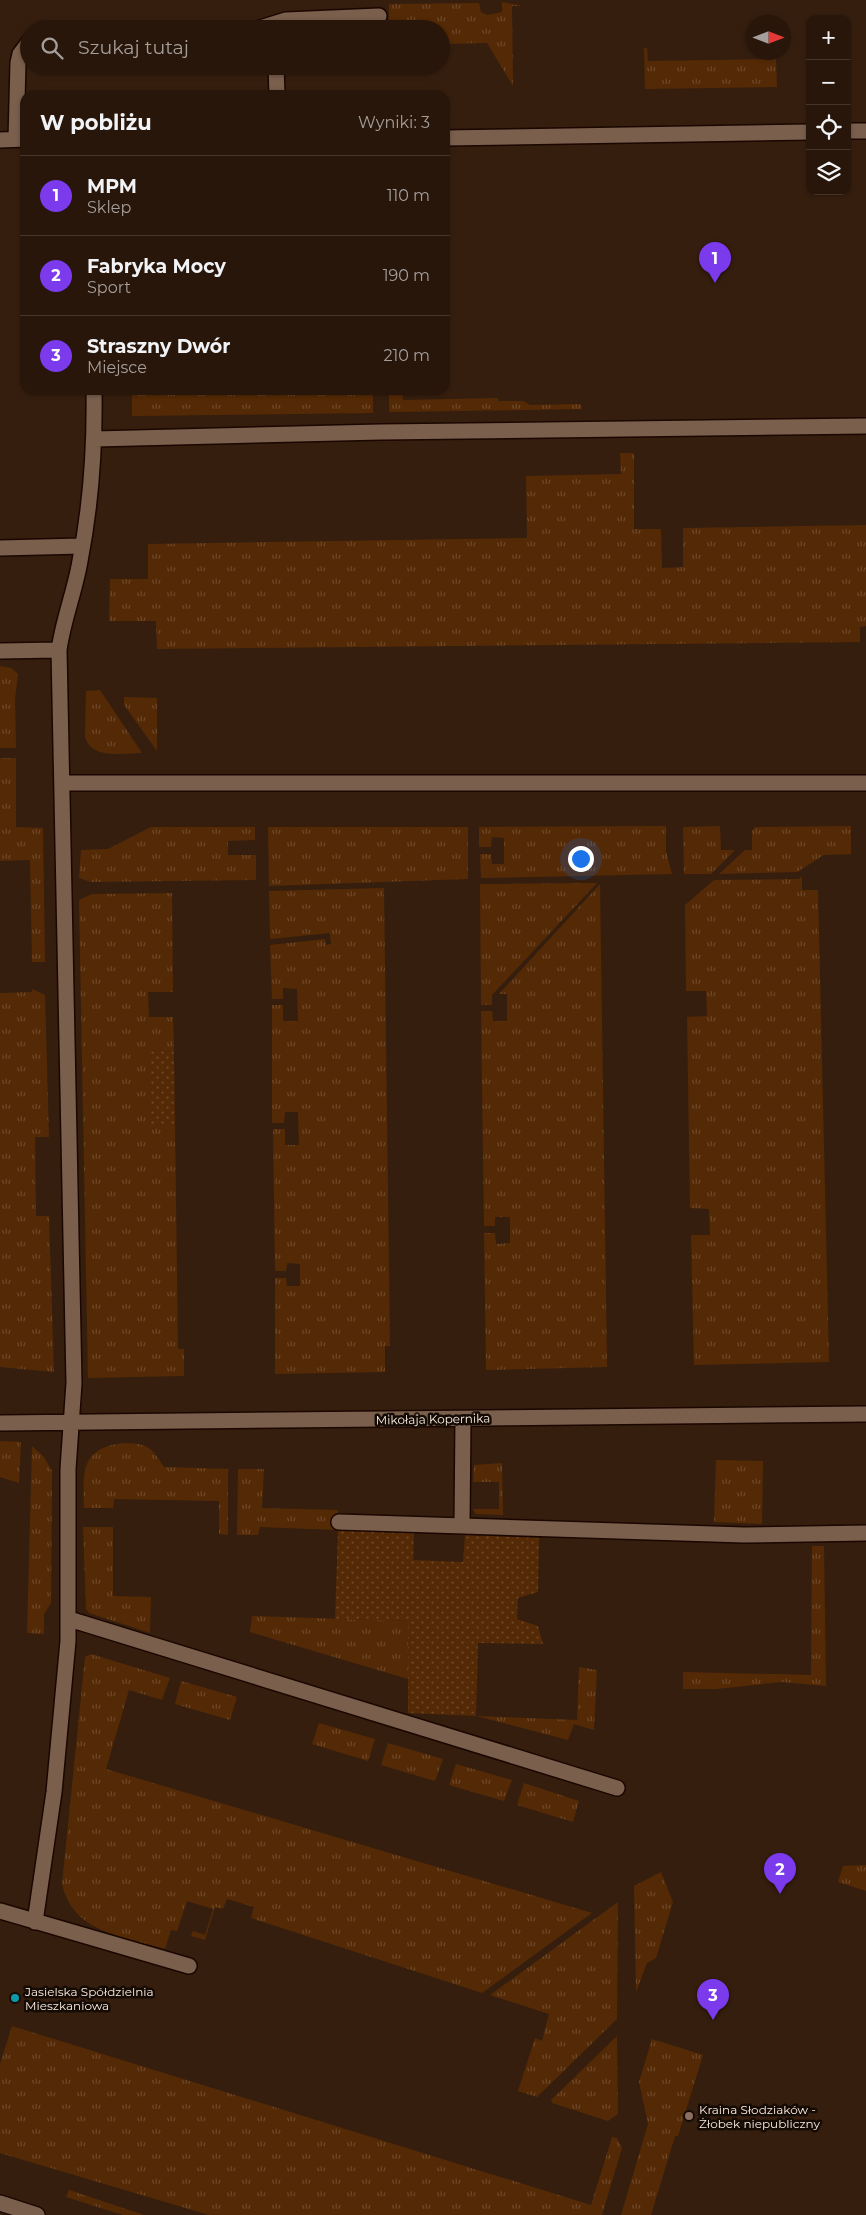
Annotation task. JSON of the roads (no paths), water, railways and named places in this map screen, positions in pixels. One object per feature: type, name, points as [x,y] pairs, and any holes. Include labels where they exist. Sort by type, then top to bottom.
[{"type":"street","points":[[294,20],[379,16]]},
{"type":"street","points":[[20,54],[18,63],[20,114]]},
{"type":"street","points":[[276,75],[277,90]]},
{"type":"street","points":[[851,131],[866,131]]},
{"type":"street","points":[[450,138],[806,132]]},
{"type":"street","points":[[0,140],[20,139]]},
{"type":"street","points":[[35,1922],[57,1765],[69,1619],[67,1517],[74,1373],[58,650],[82,546],[92,483],[94,395]]},
{"type":"street","points":[[94,439],[381,432],[866,426]]},
{"type":"street","points":[[0,548],[82,546]]},
{"type":"street","points":[[0,651],[58,650]]},
{"type":"street","points":[[62,783],[866,783]]},
{"type":"street","name":"Mikołaja Kopernika","points":[[0,1423],[866,1414]]},
{"type":"street","points":[[462,1524],[463,1419]]},
{"type":"street","points":[[339,1522],[462,1524],[744,1535],[866,1534]]},
{"type":"street","points":[[69,1619],[617,1788]]},
{"type":"street","points":[[0,1911],[189,1966]]},
{"type":"street","points":[[0,2203],[37,2215]]},
{"type":"place","name":"MPM","points":[[715,283]]},
{"type":"place","name":"Fabryka Mocy","points":[[780,1894]]},
{"type":"place","name":"Jasielska Spółdzielnia Mieszkaniowa","points":[[15,1998]]},
{"type":"place","name":"Straszny Dwór","points":[[713,2020]]},
{"type":"place","name":"Kraina Słodziaków - Żłobek niepubliczny","points":[[689,2116]]}]
